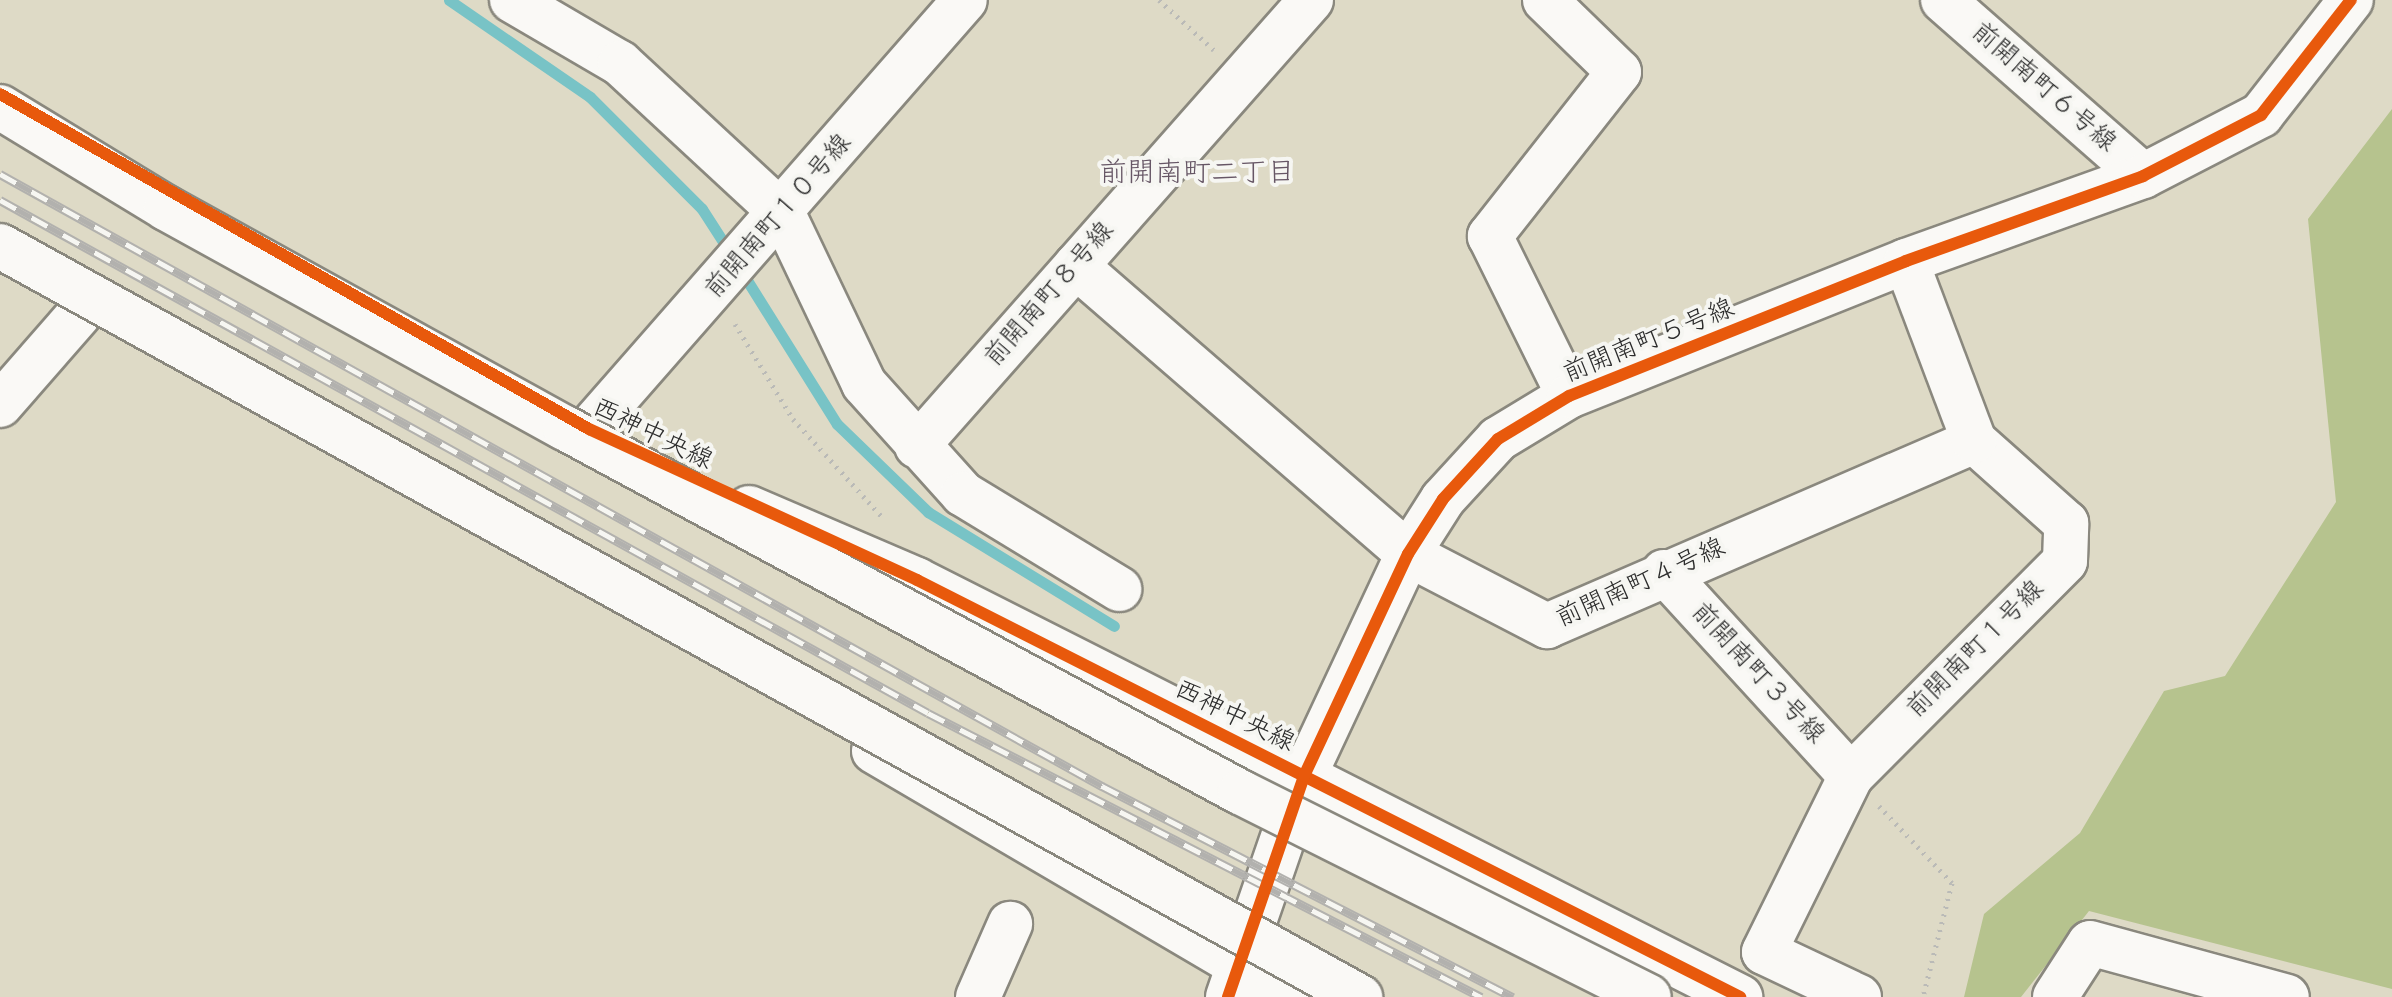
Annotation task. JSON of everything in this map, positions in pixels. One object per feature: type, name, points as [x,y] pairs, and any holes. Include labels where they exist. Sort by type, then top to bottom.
[{"type":"street","points":[[512,0],[620,63],[775,222],[864,384],[963,494],[1119,589]]},
{"type":"street","name":"前開南町１０号線","points":[[589,429],[722,304],[775,222],[965,0]]},
{"type":"street","name":"前開南町８号線","points":[[917,446],[1311,0]]},
{"type":"street","points":[[1545,0],[1619,72],[1490,236],[1569,396]]},
{"type":"street","name":"前開南町６号線","points":[[1943,0],[2143,176]]},
{"type":"street","name":"前開南町５号線","points":[[1233,984],[1304,776],[1408,554],[1443,499],[1498,439],[1569,396],[1906,261],[2143,176],[2261,115],[2351,0]]},
{"type":"street","name":"西神中央線","points":[[0,94],[589,429],[917,580],[1740,997]]},
{"type":"street","name":"西神中央線","points":[[0,107],[166,208],[635,466],[1254,800],[1649,997]]},
{"type":"street","points":[[0,246],[1360,997]]},
{"type":"street","name":"前開南町１号線","points":[[1859,997],[1764,952],[1851,776],[2065,561],[2066,523],[1974,441],[1906,261]]},
{"type":"street","points":[[0,263],[852,738],[1233,984],[1293,997]]},
{"type":"street","name":"前開南町４号線","points":[[1076,266],[1408,554],[1547,626],[1664,572],[1974,441]]},
{"type":"street","points":[[0,405],[82,311]]},
{"type":"street","name":"前開南町３号線","points":[[1664,572],[1851,776]]},
{"type":"street","points":[[978,997],[1010,924]]},
{"type":"street","points":[[2055,997],[2090,943],[2287,997]]},
{"type":"path","points":[[1159,0],[1243,77]]},
{"type":"path","points":[[722,304],[793,419],[889,525]]},
{"type":"path","points":[[1851,776],[1952,883],[1923,997]]},
{"type":"green space","points":[[2392,109],[2392,989],[2089,911],[2021,997],[1964,997],[1984,914],[2080,833],[2164,691],[2225,676],[2336,502],[2308,219]]},
{"type":"waterway","points":[[449,0],[590,97],[702,209],[731,254]]},
{"type":"waterway","points":[[740,269],[837,424],[928,512],[1114,626]]},
{"type":"railway","points":[[0,174],[1102,786],[1513,997]]},
{"type":"railway","points":[[0,200],[928,713],[1481,997]]},
{"type":"cycle path","points":[[1228,997],[1304,776],[1408,554],[1443,499],[1498,439],[1569,396],[1906,261],[2143,176],[2261,115],[2351,0]]},
{"type":"cycle path","points":[[0,94],[589,429],[917,580],[1740,997]]},
{"type":"district","name":"前開南町二丁目","points":[[1197,174]]}]
